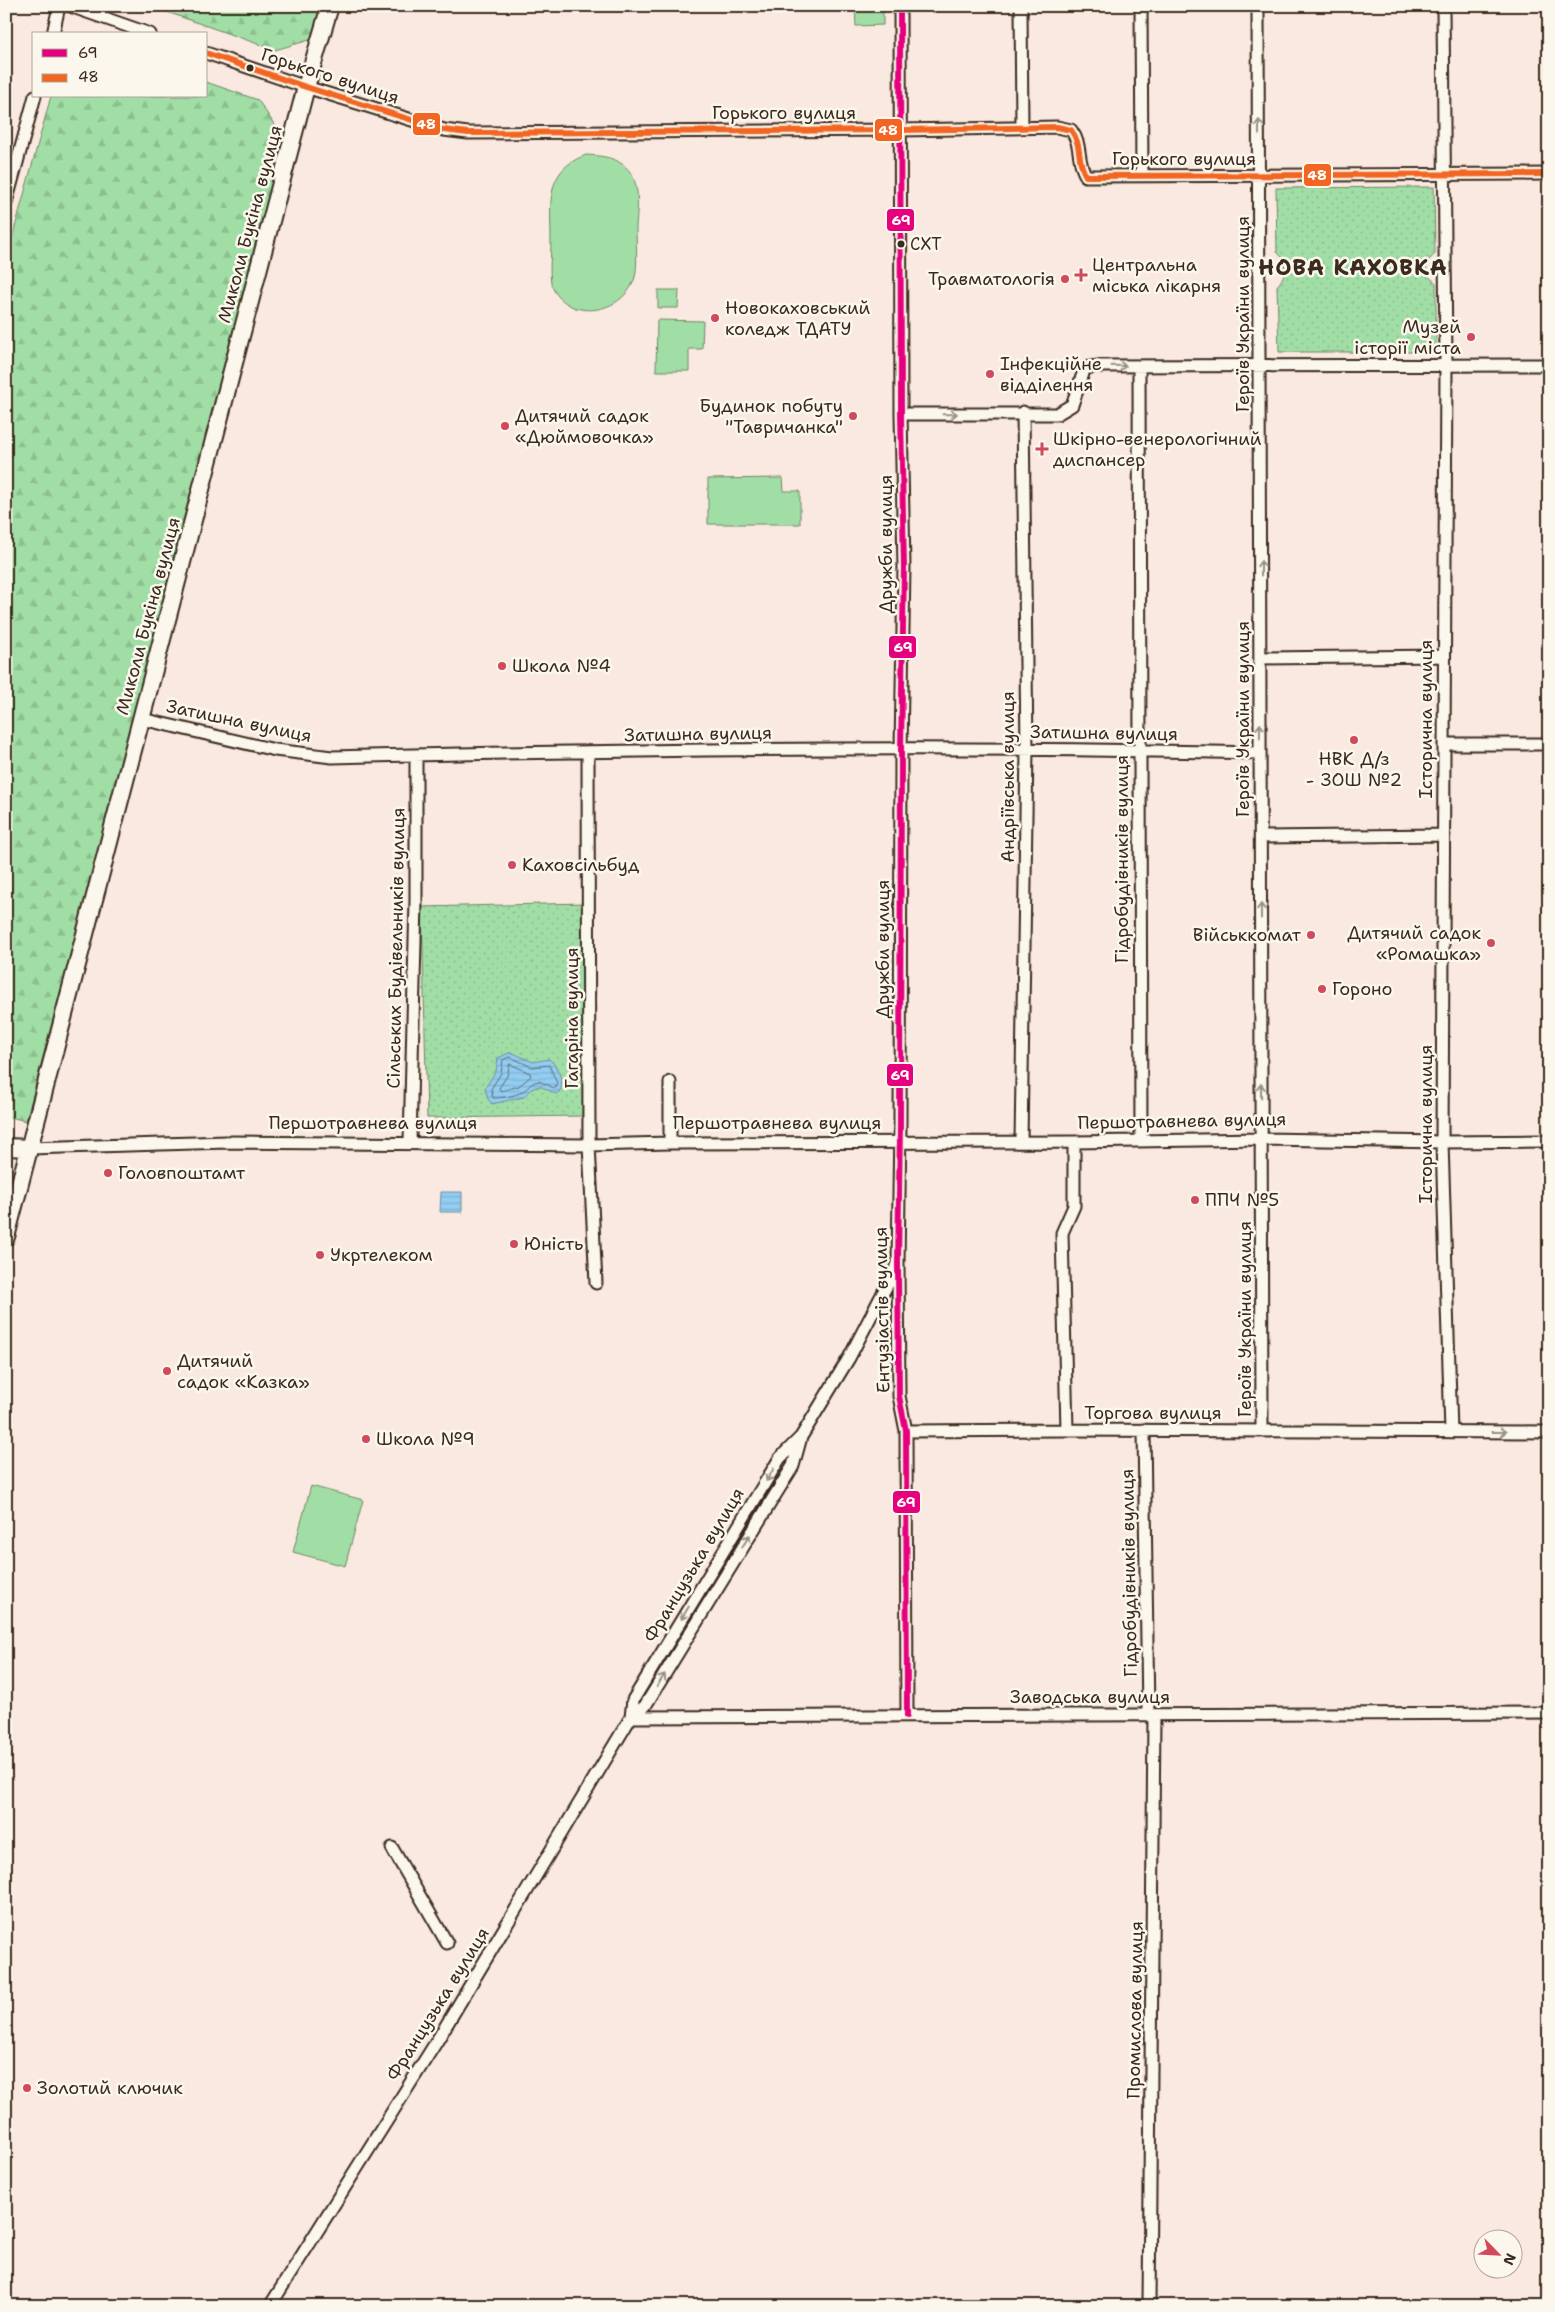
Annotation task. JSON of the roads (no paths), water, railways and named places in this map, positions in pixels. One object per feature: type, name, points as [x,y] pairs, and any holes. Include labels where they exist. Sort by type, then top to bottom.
[{"type":"street","points":[[53,32],[59,6]]},
{"type":"street","points":[[70,6],[144,32]]},
{"type":"street","name":"Миколи Букіна вулиця","points":[[6,1237],[306,88],[330,6]]},
{"type":"street","name":"Дружби вулиця","points":[[900,6],[901,414],[904,567],[901,750],[900,1142]]},
{"type":"street","points":[[1021,6],[1022,127]]},
{"type":"street","points":[[1141,6],[1142,176]]},
{"type":"street","name":"Героїв України вулиця","points":[[1258,6],[1261,365],[1261,658],[1259,753],[1261,837],[1262,1431]]},
{"type":"street","name":"Історична вулиця","points":[[1443,6],[1446,366],[1442,1142],[1451,1432]]},
{"type":"street","name":"Горького вулиця","points":[[208,54],[306,88],[444,130],[468,133],[1057,127],[1071,130],[1078,139],[1081,168],[1086,176],[1549,174]]},
{"type":"street","points":[[6,202],[35,98]]},
{"type":"street","points":[[901,414],[1023,412],[1057,414],[1072,405],[1085,368],[1098,366],[1549,365]]},
{"type":"street","name":"Гідробудівників вулиця","points":[[1139,366],[1141,1141]]},
{"type":"street","name":"Андріївська вулиця","points":[[1022,1142],[1027,750],[1023,412]]},
{"type":"street","points":[[1261,658],[1444,656]]},
{"type":"street","name":"Затишна вулиця","points":[[142,719],[275,750],[332,757],[901,750],[1140,750],[1259,753]]},
{"type":"street","points":[[1444,744],[1549,744]]},
{"type":"street","name":"Гагаріна вулиця","points":[[588,753],[589,1145],[596,1283]]},
{"type":"street","name":"Сільських Будівельників вулиця","points":[[410,1142],[416,901],[416,755]]},
{"type":"street","points":[[1261,837],[1444,835]]},
{"type":"street","points":[[670,1082],[670,1143]]},
{"type":"street","name":"Першотравнева вулиця","points":[[6,1147],[30,1148],[220,1142],[410,1142],[589,1145],[1262,1139],[1442,1142],[1549,1141]]},
{"type":"street","name":"Ентузіастів вулиця","points":[[900,1142],[898,1264],[899,1396],[906,1431],[907,1716]]},
{"type":"street","points":[[1067,1430],[1062,1234],[1074,1206],[1074,1142]]},
{"type":"street","name":"Французька вулиця","points":[[270,2306],[435,2044],[631,1717],[633,1700],[780,1458],[801,1438],[848,1358],[898,1264]]},
{"type":"street","name":"Гідробудівників вулиця","points":[[1144,1430],[1151,1714]]},
{"type":"street","name":"Торгова вулиця","points":[[906,1431],[1549,1432]]},
{"type":"street","name":"Заводська вулиця","points":[[631,1717],[1549,1712]]},
{"type":"street","name":"Промислова вулиця","points":[[1149,2306],[1151,1714]]},
{"type":"street","points":[[392,1848],[447,1943]]},
{"type":"water","points":[[511,1052],[533,1062],[549,1059],[555,1065],[559,1074],[562,1083],[560,1091],[556,1094],[540,1086],[531,1089],[524,1097],[492,1104],[488,1099],[485,1088],[496,1071],[498,1058]]},
{"type":"water","points":[[441,1192],[462,1192],[462,1212],[440,1212]]},
{"type":"place","name":"СХТ","points":[[901,244]]},
{"type":"place","name":"Центральна міська лікарня","points":[[1081,275]]},
{"type":"place","name":"Травматологія","points":[[1065,279]]},
{"type":"place","name":"Новокаховський коледж ТДАТУ","points":[[715,318]]},
{"type":"place","name":"Музей історії міста","points":[[1471,337]]},
{"type":"place","name":"Інфекційне відділення","points":[[990,374]]},
{"type":"place","name":"Будинок побуту \"Тавричанка\"","points":[[853,416]]},
{"type":"place","name":"Дитячий садок «Дюймовочка»","points":[[505,426]]},
{"type":"place","name":"Шкірно-венерологічний диспансер","points":[[1042,449]]},
{"type":"place","name":"Школа №4","points":[[502,666]]},
{"type":"place","name":"НВК Д/з - ЗОШ №2","points":[[1354,740]]},
{"type":"place","name":"Каховсільбуд","points":[[512,865]]},
{"type":"place","name":"Військкомат","points":[[1311,935]]},
{"type":"place","name":"Дитячий садок «Ромашка»","points":[[1491,943]]},
{"type":"place","name":"Гороно","points":[[1322,989]]},
{"type":"place","name":"Головпоштамт","points":[[108,1173]]},
{"type":"place","name":"ППЧ №5","points":[[1195,1200]]},
{"type":"place","name":"Юність","points":[[514,1244]]},
{"type":"place","name":"Укртелеком","points":[[320,1255]]},
{"type":"place","name":"Дитячий садок «Казка»","points":[[167,1371]]},
{"type":"place","name":"Школа №9","points":[[366,1439]]},
{"type":"place","name":"Золотий ключик","points":[[27,2088]]},
{"type":"district","name":"НОВА КАХОВКА","points":[[1353,267]]}]
